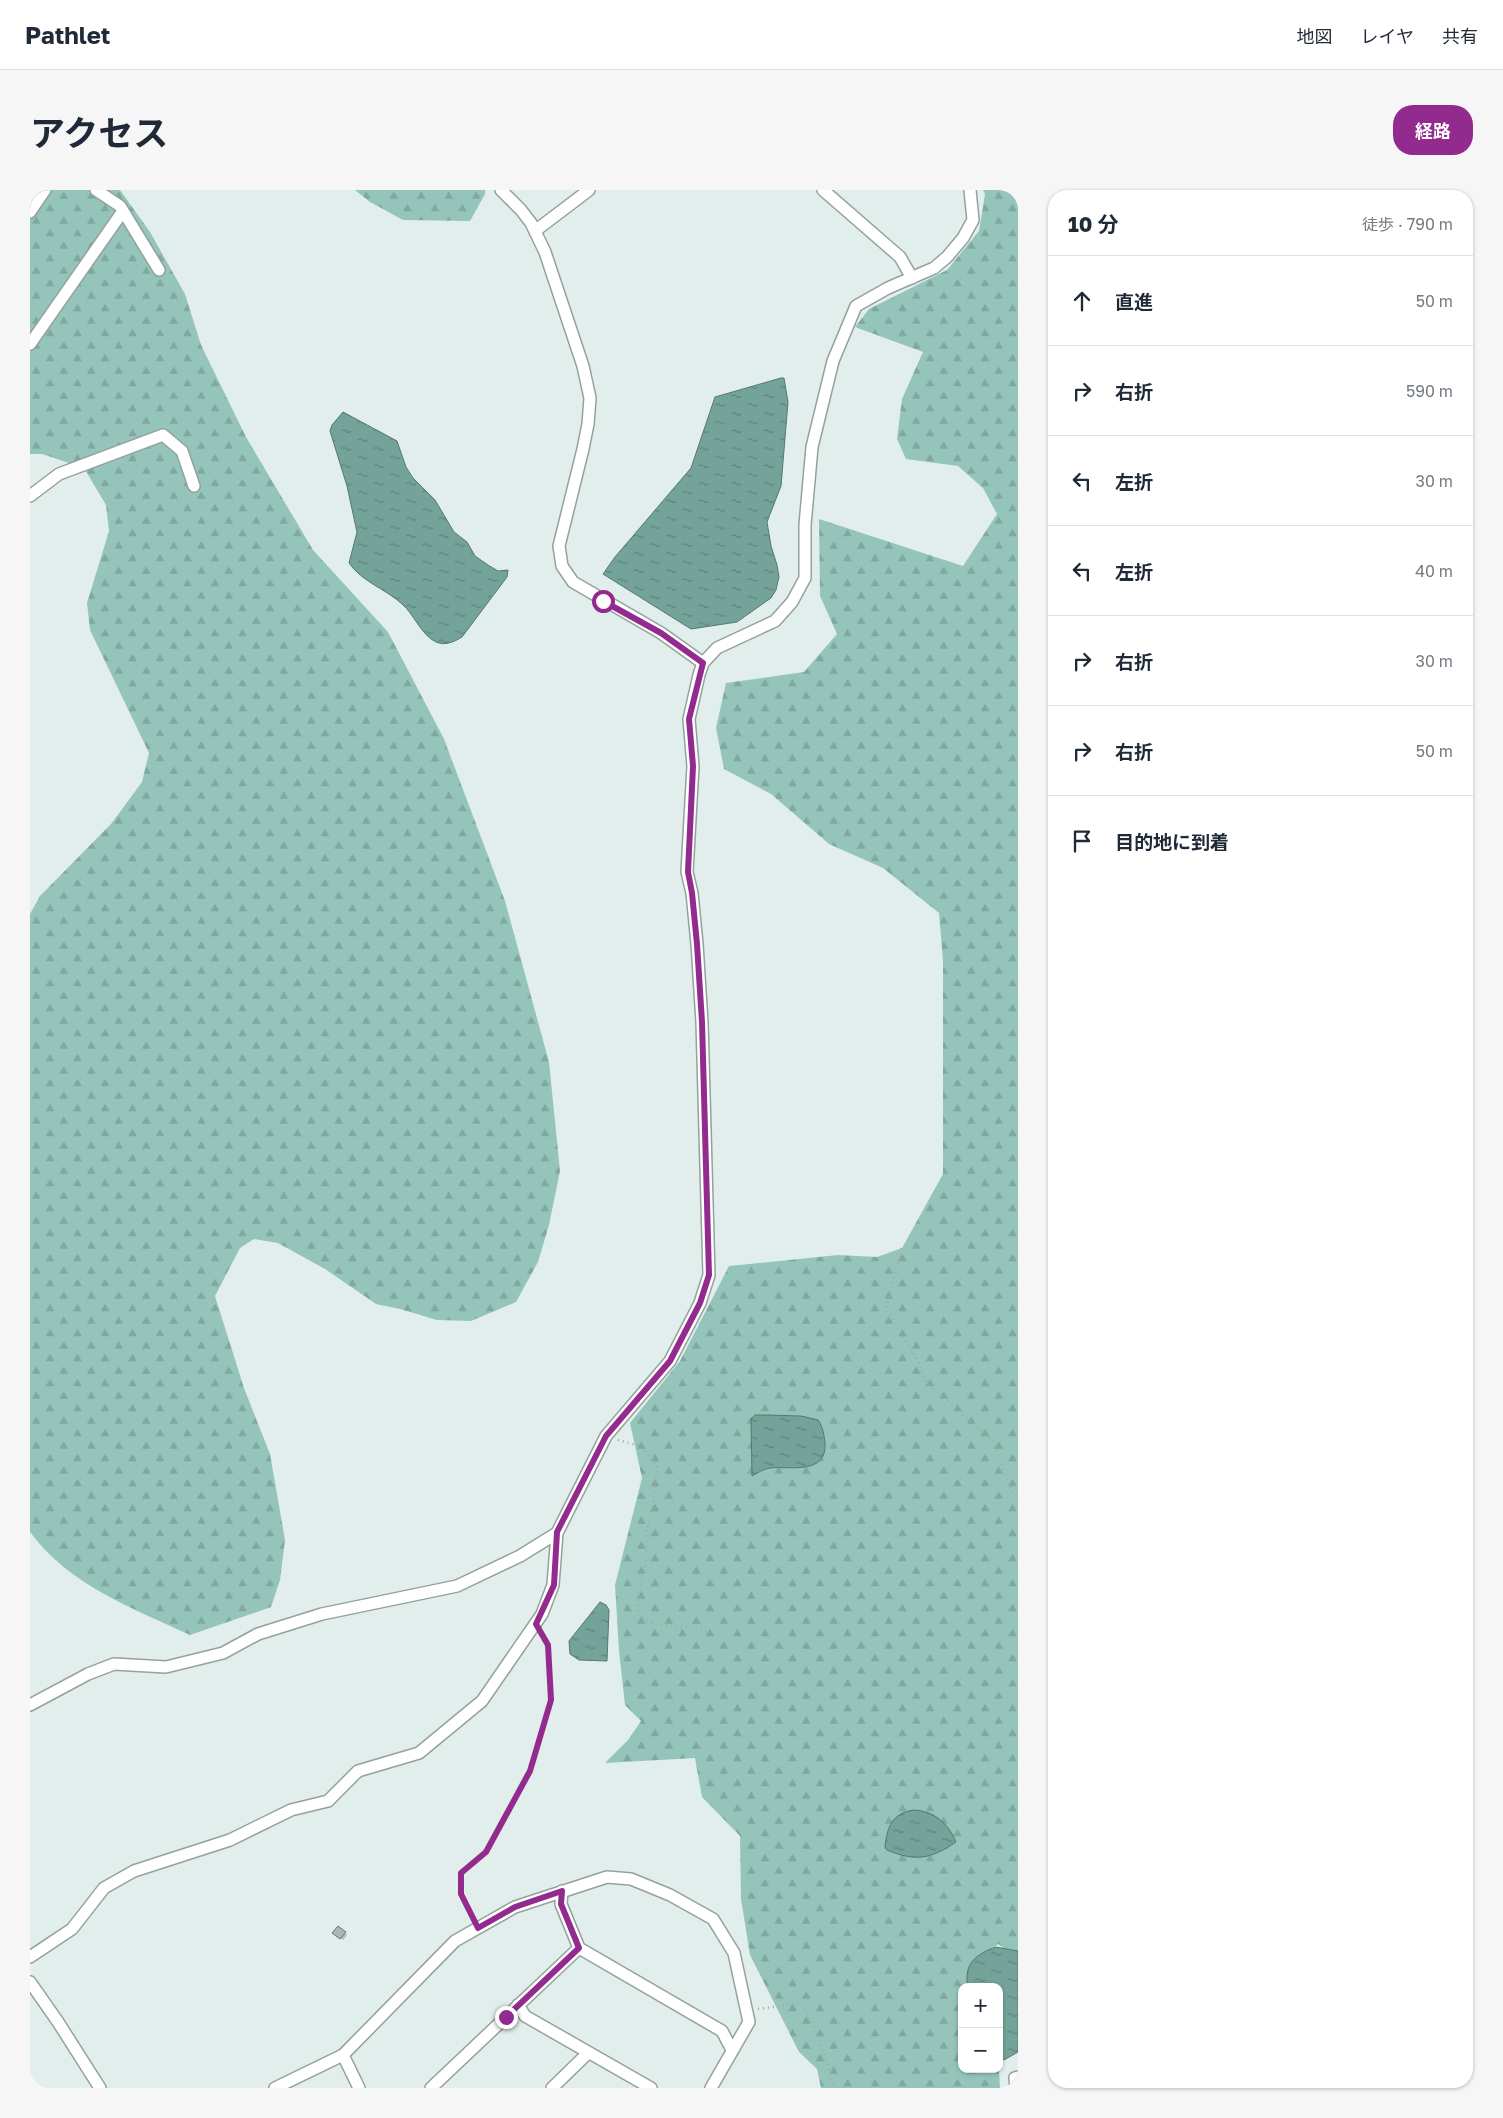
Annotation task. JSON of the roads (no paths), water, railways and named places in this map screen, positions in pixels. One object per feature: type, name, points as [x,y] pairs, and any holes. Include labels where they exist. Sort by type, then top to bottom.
[{"type":"street","points":[[30,212],[45,190]]},
{"type":"street","points":[[96,190],[120,206],[159,270]]},
{"type":"street","points":[[500,190],[521,210],[535,231],[545,252],[583,366],[590,398],[588,424],[583,449],[558,546],[562,566],[573,582],[661,633],[703,663]]},
{"type":"street","points":[[535,231],[589,190]]},
{"type":"street","points":[[823,190],[900,258],[912,278]]},
{"type":"street","points":[[30,1957],[72,1929],[104,1888],[134,1871],[230,1840],[291,1810],[328,1801],[358,1771],[419,1753],[482,1701],[536,1624],[554,1585],[557,1532],[606,1436],[670,1361],[700,1303],[709,1275],[702,1022],[697,944],[688,872],[693,766],[689,719],[703,663],[718,648],[775,621],[792,602],[805,578],[805,525],[812,447],[833,361],[856,306],[934,268],[947,257],[963,238],[972,220],[970,190]]},
{"type":"street","points":[[30,344],[123,211]]},
{"type":"street","points":[[30,496],[59,474],[163,435],[182,451],[194,486]]},
{"type":"street","points":[[30,1705],[88,1674],[114,1664],[166,1667],[223,1653],[258,1634],[322,1614],[457,1586],[520,1556],[557,1532]]},
{"type":"street","points":[[275,2088],[343,2055],[455,1941],[515,1907],[607,1877],[631,1879],[670,1895],[714,1919],[734,1953],[749,2022],[711,2088]]},
{"type":"street","points":[[562,1891],[561,1904],[579,1948],[722,2030],[732,2050]]},
{"type":"street","points":[[432,2088],[579,1948]]},
{"type":"street","points":[[30,1982],[100,2088]]},
{"type":"street","points":[[518,2005],[525,2016],[650,2088]]},
{"type":"street","points":[[552,2088],[588,2053]]},
{"type":"street","points":[[343,2055],[359,2088]]},
{"type":"street","points":[[1016,2088],[1015,2078],[1018,2077]]},
{"type":"water","points":[[784,378],[788,402],[781,486],[767,522],[779,577],[776,590],[771,598],[737,622],[691,629],[603,574],[615,557],[691,468],[715,397]]},
{"type":"water","points":[[343,412],[397,441],[406,467],[413,478],[435,500],[454,532],[467,542],[475,556],[498,571],[508,570],[507,577],[462,637],[443,644],[431,639],[402,604],[354,570],[349,563],[357,532],[347,486],[330,431],[332,425]]},
{"type":"water","points":[[755,1415],[801,1416],[818,1420],[822,1428],[825,1443],[824,1453],[820,1460],[806,1467],[767,1469],[752,1476],[751,1419]]},
{"type":"water","points":[[600,1602],[606,1605],[609,1610],[607,1661],[579,1660],[570,1654],[569,1641]]},
{"type":"water","points":[[914,1810],[928,1813],[940,1819],[949,1829],[956,1842],[939,1852],[923,1857],[906,1856],[887,1850],[885,1847],[887,1833],[892,1822],[900,1814]]},
{"type":"water","points":[[996,1947],[1018,1951],[1018,2052],[1004,2060],[1003,1983],[968,1983],[969,1966],[982,1953]]}]
